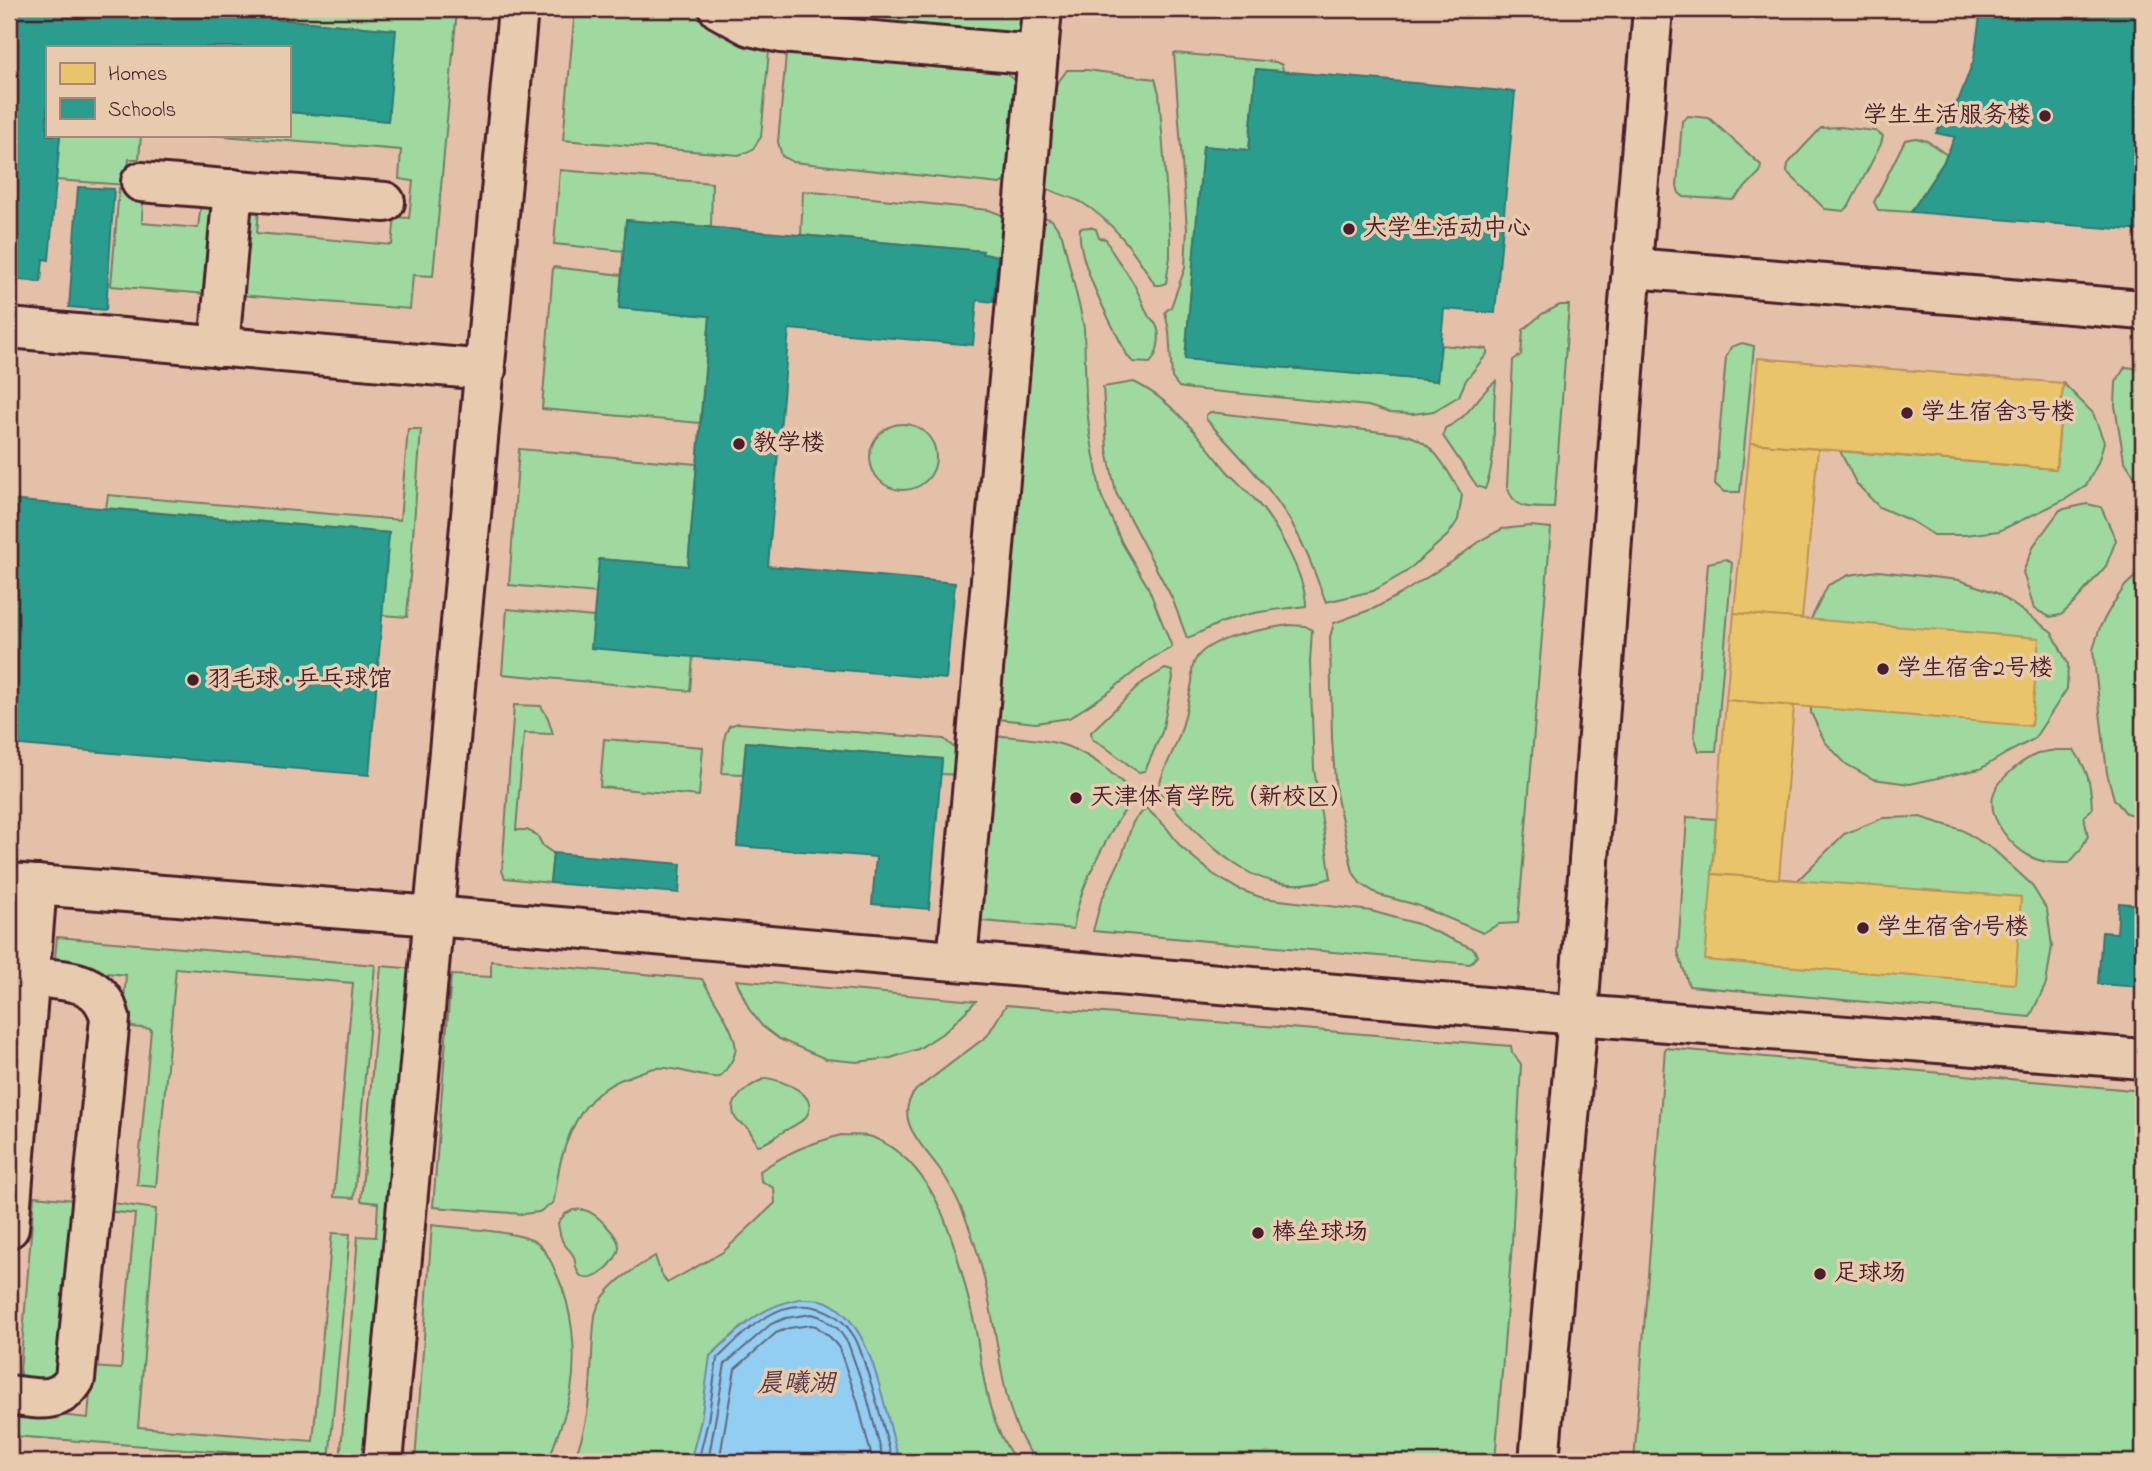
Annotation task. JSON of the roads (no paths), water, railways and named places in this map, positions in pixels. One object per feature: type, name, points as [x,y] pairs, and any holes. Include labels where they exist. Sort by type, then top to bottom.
[{"type":"lane","points":[[383,1462],[518,9]]},
{"type":"lane","points":[[719,9],[750,26],[781,33],[1038,55]]},
{"type":"lane","points":[[957,961],[1042,9]]},
{"type":"lane","points":[[1539,1462],[1578,1015],[1653,9]]},
{"type":"lane","points":[[141,182],[385,202]]},
{"type":"lane","points":[[219,347],[233,190]]},
{"type":"lane","points":[[1632,268],[2143,310]]},
{"type":"lane","points":[[9,328],[486,370]]},
{"type":"lane","points":[[9,1228],[29,977],[23,884],[434,916],[1578,1015],[2143,1059]]},
{"type":"lane","points":[[9,1395],[57,1397],[68,1391],[75,1379],[110,1018],[108,1006],[97,990],[78,982],[29,977]]},
{"type":"water","name":"晨曦湖","points":[[799,1299],[827,1302],[844,1313],[857,1330],[876,1373],[900,1462],[690,1462],[701,1420],[710,1356],[761,1313]]},
{"type":"place","name":"学生生活服务楼","points":[[2045,116]]},
{"type":"place","name":"大学生活动中心","points":[[1349,229]]},
{"type":"place","name":"学生宿舍3号楼","points":[[1907,413]]},
{"type":"place","name":"教学楼","points":[[739,444]]},
{"type":"place","name":"学生宿舍2号楼","points":[[1883,669]]},
{"type":"place","name":"羽毛球 · 乒乓球馆","points":[[193,680]]},
{"type":"place","name":"天津体育学院（新校区）","points":[[1076,798]]},
{"type":"place","name":"学生宿舍1号楼","points":[[1863,928]]},
{"type":"place","name":"棒垒球场","points":[[1258,1233]]},
{"type":"place","name":"足球场","points":[[1820,1274]]}]
